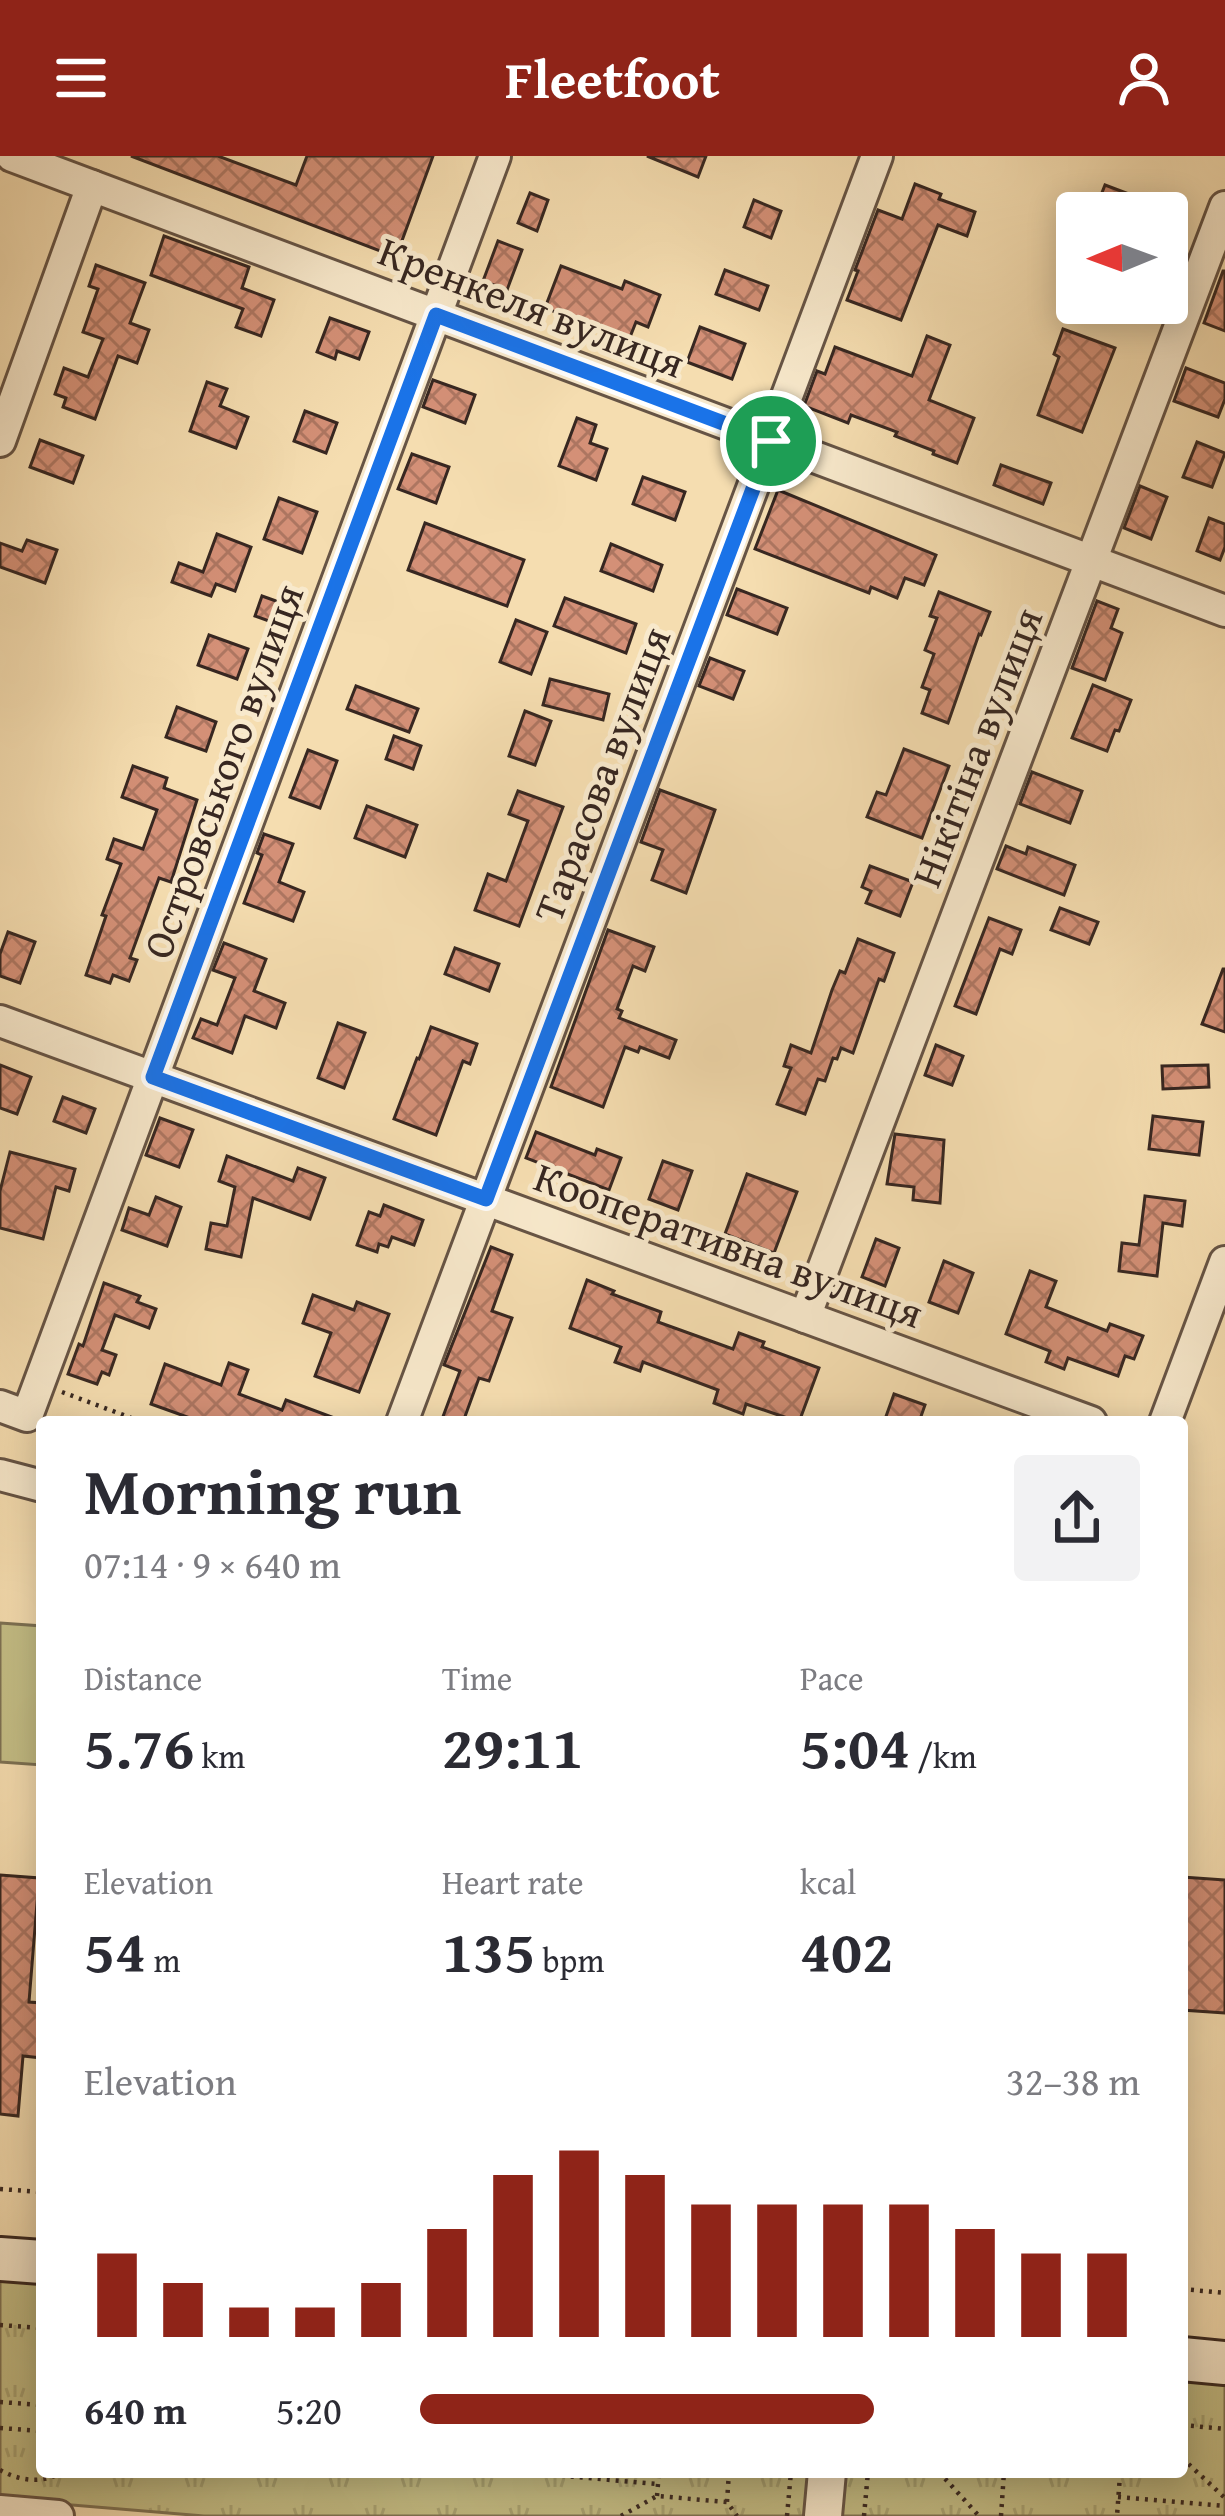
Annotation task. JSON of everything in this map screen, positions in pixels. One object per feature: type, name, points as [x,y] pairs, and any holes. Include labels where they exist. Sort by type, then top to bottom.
[{"type":"main road","points":[[0,2259],[36,2262]]},
{"type":"main road","points":[[1188,2360],[1225,2363]]},
{"type":"street","name":"Островського вулиця","points":[[14,1411],[39,1384],[495,156]]},
{"type":"street","name":"Тарасова вулиця","points":[[404,1416],[878,156]]},
{"type":"street","name":"Кренкеля вулиця","points":[[30,159],[1225,610]]},
{"type":"street","points":[[0,441],[92,186]]},
{"type":"street","name":"Нікітіна вулиця","points":[[806,1317],[1225,207]]},
{"type":"street","name":"Кооперативна вулиця","points":[[0,1021],[1075,1416]]},
{"type":"street","points":[[1167,1416],[1225,1262]]},
{"type":"street","points":[[0,1474],[36,1484]]},
{"type":"street","points":[[823,2516],[826,2478]]},
{"type":"street","points":[[0,2511],[58,2516]]},
{"type":"path","points":[[39,1384],[126,1416]]},
{"type":"path","points":[[0,2189],[36,2192]]},
{"type":"path","points":[[1188,2290],[1225,2293]]},
{"type":"path","points":[[0,2324],[36,2327]]},
{"type":"path","points":[[0,2402],[36,2405]]},
{"type":"path","points":[[1188,2426],[1225,2429]]},
{"type":"path","points":[[0,2428],[36,2431]]},
{"type":"path","points":[[1188,2464],[1225,2502]]},
{"type":"path","points":[[0,2470],[29,2481],[49,2478]]},
{"type":"path","points":[[588,2478],[658,2484]]},
{"type":"path","points":[[657,2496],[658,2478]]},
{"type":"path","points":[[729,2478],[727,2502],[737,2516]]},
{"type":"path","points":[[787,2516],[790,2478]]},
{"type":"path","points":[[864,2516],[867,2478]]},
{"type":"path","points":[[944,2478],[979,2516]]},
{"type":"path","points":[[1001,2516],[1004,2478]]},
{"type":"path","points":[[1117,2516],[1120,2478]]},
{"type":"path","points":[[621,2516],[657,2496],[727,2502]]},
{"type":"path","points":[[1118,2497],[1225,2502]]},
{"type":"green space","points":[[0,1623],[36,1626],[36,1765],[0,1762]]},
{"type":"green space","points":[[0,2272],[36,2275],[36,2478],[810,2478],[807,2516],[204,2516],[0,2499]]},
{"type":"green space","points":[[1188,2374],[1225,2377],[1225,2516],[836,2516],[839,2478],[1188,2478]]},
{"type":"building","points":[[131,156],[218,156],[296,185],[307,156],[433,156],[396,257]]},
{"type":"building","points":[[647,156],[706,156],[698,177]]},
{"type":"building","points":[[915,184],[975,212],[967,236],[938,225],[901,320],[847,300],[878,210],[902,219]]},
{"type":"building","points":[[530,193],[548,200],[537,231],[518,223]]},
{"type":"building","points":[[754,200],[781,211],[771,238],[744,227]]},
{"type":"building","points":[[164,236],[249,267],[242,288],[274,300],[261,336],[236,327],[243,309],[151,275]]},
{"type":"building","points":[[498,241],[522,250],[507,290],[483,281]]},
{"type":"building","points":[[96,265],[145,283],[130,323],[149,330],[137,363],[118,356],[95,419],[63,407],[66,398],[55,394],[64,368],[88,377],[103,339],[83,332],[98,289],[89,286]]},
{"type":"building","points":[[561,266],[622,289],[625,281],[660,295],[648,327],[636,322],[630,337],[545,308]]},
{"type":"building","points":[[725,270],[768,286],[759,310],[716,294]]},
{"type":"building","points":[[1225,271],[1225,331],[1204,323]]},
{"type":"building","points":[[330,318],[369,332],[359,359],[337,351],[335,359],[317,352]]},
{"type":"building","points":[[700,327],[745,344],[732,379],[687,362]]},
{"type":"building","points":[[1063,329],[1115,348],[1082,432],[1038,415],[1059,357],[1054,354]]},
{"type":"building","points":[[927,336],[950,345],[929,400],[974,418],[957,463],[895,436],[897,432],[851,415],[848,423],[804,406],[817,371],[825,374],[835,347],[912,376]]},
{"type":"building","points":[[1186,368],[1225,383],[1218,417],[1174,401]]},
{"type":"building","points":[[433,380],[475,395],[465,423],[423,407]]},
{"type":"building","points":[[207,382],[227,389],[220,406],[248,417],[236,448],[190,431]]},
{"type":"building","points":[[305,411],[337,423],[326,453],[294,441]]},
{"type":"building","points":[[577,418],[596,425],[590,443],[607,449],[596,480],[559,466]]},
{"type":"building","points":[[40,440],[83,456],[73,483],[30,467]]},
{"type":"building","points":[[1197,442],[1225,453],[1212,487],[1183,477]]},
{"type":"building","points":[[412,454],[449,467],[436,503],[398,489]]},
{"type":"building","points":[[1001,465],[1051,483],[1043,504],[994,485]]},
{"type":"building","points":[[643,477],[685,492],[675,520],[633,504]]},
{"type":"building","points":[[1140,486],[1167,497],[1151,539],[1124,528]]},
{"type":"building","points":[[778,490],[936,555],[924,585],[905,578],[897,598],[871,587],[869,593],[755,549]]},
{"type":"building","points":[[279,498],[317,512],[302,553],[264,539]]},
{"type":"building","points":[[1209,518],[1225,524],[1220,560],[1197,551]]},
{"type":"building","points":[[425,523],[524,560],[507,606],[408,570]]},
{"type":"building","points":[[217,534],[251,547],[235,591],[216,584],[211,596],[172,582],[179,563],[203,572]]},
{"type":"building","points":[[27,540],[57,550],[45,583],[0,567],[0,543],[22,551]]},
{"type":"building","points":[[611,544],[662,565],[653,591],[601,571]]},
{"type":"building","points":[[737,589],[787,608],[777,634],[727,615]]},
{"type":"building","points":[[939,592],[990,612],[948,723],[922,713],[930,690],[922,687],[934,654],[925,650],[937,618],[930,616]]},
{"type":"building","points":[[262,596],[290,606],[283,626],[255,616]]},
{"type":"building","points":[[565,598],[636,624],[626,653],[554,626]]},
{"type":"building","points":[[1097,601],[1118,609],[1111,628],[1122,633],[1105,680],[1072,668]]},
{"type":"building","points":[[516,620],[547,632],[531,674],[500,662]]},
{"type":"building","points":[[209,635],[248,649],[237,679],[198,665]]},
{"type":"building","points":[[710,658],[744,671],[733,699],[699,686]]},
{"type":"building","points":[[550,679],[609,694],[603,720],[543,705]]},
{"type":"building","points":[[1093,685],[1131,700],[1107,751],[1072,738]]},
{"type":"building","points":[[356,686],[418,709],[409,732],[347,709]]},
{"type":"building","points":[[177,707],[216,722],[206,751],[166,737]]},
{"type":"building","points":[[525,711],[551,721],[535,765],[509,756]]},
{"type":"building","points":[[394,736],[421,746],[413,769],[386,759]]},
{"type":"building","points":[[904,749],[949,766],[922,838],[867,817],[877,792],[886,795]]},
{"type":"building","points":[[308,750],[337,761],[320,808],[290,797]]},
{"type":"building","points":[[133,766],[167,778],[164,788],[197,800],[171,882],[159,878],[130,958],[137,960],[129,981],[113,975],[110,983],[86,975],[121,864],[107,859],[114,839],[143,849],[157,810],[122,797]]},
{"type":"building","points":[[1032,772],[1082,791],[1070,823],[1020,804]]},
{"type":"building","points":[[660,790],[715,810],[686,893],[652,880],[663,850],[641,842]]},
{"type":"building","points":[[518,791],[563,807],[519,926],[475,910],[488,874],[506,881],[528,821],[509,814]]},
{"type":"building","points":[[367,806],[417,825],[405,857],[355,838]]},
{"type":"building","points":[[264,834],[293,844],[279,882],[304,892],[293,921],[244,903],[262,855],[257,853]]},
{"type":"building","points":[[1006,846],[1026,854],[1028,847],[1075,865],[1064,895],[997,869]]},
{"type":"building","points":[[870,866],[913,882],[900,916],[866,903],[871,891],[862,887]]},
{"type":"building","points":[[1060,908],[1098,922],[1089,944],[1051,930]]},
{"type":"building","points":[[989,918],[1021,930],[1012,954],[1000,949],[976,1014],[955,1006]]},
{"type":"building","points":[[608,930],[654,947],[645,971],[633,966],[617,1009],[622,1011],[619,1018],[676,1040],[669,1058],[640,1047],[638,1052],[625,1047],[603,1107],[551,1087]]},
{"type":"building","points":[[8,932],[35,942],[20,983],[0,976],[0,954]]},
{"type":"building","points":[[858,939],[894,953],[884,981],[879,979],[853,1053],[841,1048],[837,1059],[833,1058],[825,1081],[818,1079],[805,1114],[777,1104],[791,1068],[784,1066],[791,1045],[811,1053],[832,990],[840,971],[845,973]]},
{"type":"building","points":[[224,943],[266,959],[254,991],[285,1003],[276,1028],[245,1016],[232,1053],[193,1038],[201,1019],[217,1025],[235,978],[213,970]]},
{"type":"building","points":[[455,948],[499,964],[489,991],[445,974]]},
{"type":"building","points":[[1225,969],[1225,1032],[1202,1024]]},
{"type":"building","points":[[338,1023],[365,1033],[344,1088],[318,1078]]},
{"type":"building","points":[[431,1027],[477,1044],[470,1064],[463,1061],[436,1135],[394,1119]]},
{"type":"building","points":[[936,1045],[963,1056],[952,1085],[925,1075]]},
{"type":"building","points":[[0,1065],[31,1077],[17,1114],[0,1108]]},
{"type":"building","points":[[1208,1065],[1209,1087],[1163,1089],[1162,1066]]},
{"type":"building","points":[[63,1097],[95,1109],[86,1133],[54,1121]]},
{"type":"building","points":[[1153,1116],[1203,1122],[1199,1155],[1149,1149]]},
{"type":"building","points":[[160,1118],[193,1130],[179,1167],[146,1155]]},
{"type":"building","points":[[536,1132],[595,1155],[597,1149],[621,1158],[609,1190],[526,1158]]},
{"type":"building","points":[[895,1134],[944,1140],[940,1203],[913,1200],[914,1187],[887,1184]]},
{"type":"building","points":[[10,1152],[75,1169],[69,1191],[56,1187],[43,1239],[0,1228],[0,1191]]},
{"type":"building","points":[[227,1156],[293,1181],[298,1168],[325,1178],[310,1219],[253,1198],[241,1257],[206,1249],[211,1223],[227,1226],[235,1187],[219,1181]]},
{"type":"building","points":[[663,1161],[692,1171],[678,1210],[649,1199]]},
{"type":"building","points":[[747,1174],[797,1192],[774,1253],[725,1234]]},
{"type":"building","points":[[1145,1196],[1185,1201],[1182,1226],[1163,1223],[1157,1276],[1119,1271],[1122,1243],[1139,1245]]},
{"type":"building","points":[[156,1197],[181,1207],[167,1246],[122,1230],[129,1208],[149,1215]]},
{"type":"building","points":[[384,1205],[423,1220],[414,1245],[392,1237],[388,1247],[379,1244],[377,1252],[357,1245],[369,1212],[380,1216]]},
{"type":"building","points":[[876,1239],[899,1248],[885,1286],[862,1277]]},
{"type":"building","points":[[491,1247],[512,1255],[492,1311],[512,1318],[489,1381],[479,1378],[465,1416],[443,1416],[460,1371],[444,1365]]},
{"type":"building","points":[[944,1261],[973,1273],[958,1313],[929,1302]]},
{"type":"building","points":[[1030,1271],[1056,1281],[1046,1307],[1107,1331],[1110,1324],[1143,1336],[1134,1359],[1125,1356],[1118,1376],[1068,1358],[1064,1369],[1046,1362],[1050,1351],[1006,1334]]},
{"type":"building","points":[[587,1280],[661,1312],[658,1322],[733,1349],[739,1333],[764,1342],[762,1347],[819,1368],[801,1416],[781,1416],[746,1404],[743,1414],[714,1403],[718,1390],[643,1362],[640,1371],[615,1362],[621,1347],[570,1328]]},
{"type":"building","points":[[104,1283],[140,1296],[137,1302],[156,1309],[149,1328],[115,1315],[102,1350],[116,1355],[109,1375],[102,1372],[97,1384],[68,1374],[79,1344],[83,1346]]},
{"type":"building","points":[[313,1295],[354,1310],[357,1302],[389,1314],[359,1392],[315,1376],[331,1333],[303,1323]]},
{"type":"building","points":[[229,1363],[248,1370],[239,1394],[282,1410],[286,1400],[329,1416],[184,1416],[151,1404],[165,1364],[221,1385]]},
{"type":"building","points":[[894,1394],[925,1405],[921,1416],[886,1416]]},
{"type":"building","points":[[0,1875],[36,1878],[29,2002],[36,2003],[36,2057],[23,2056],[18,2116],[0,2114]]},
{"type":"building","points":[[1188,1877],[1225,1880],[1225,2013],[1188,2010]]},
{"type":"route","points":[[436,315],[771,441],[486,1199],[153,1077],[436,315]]}]
